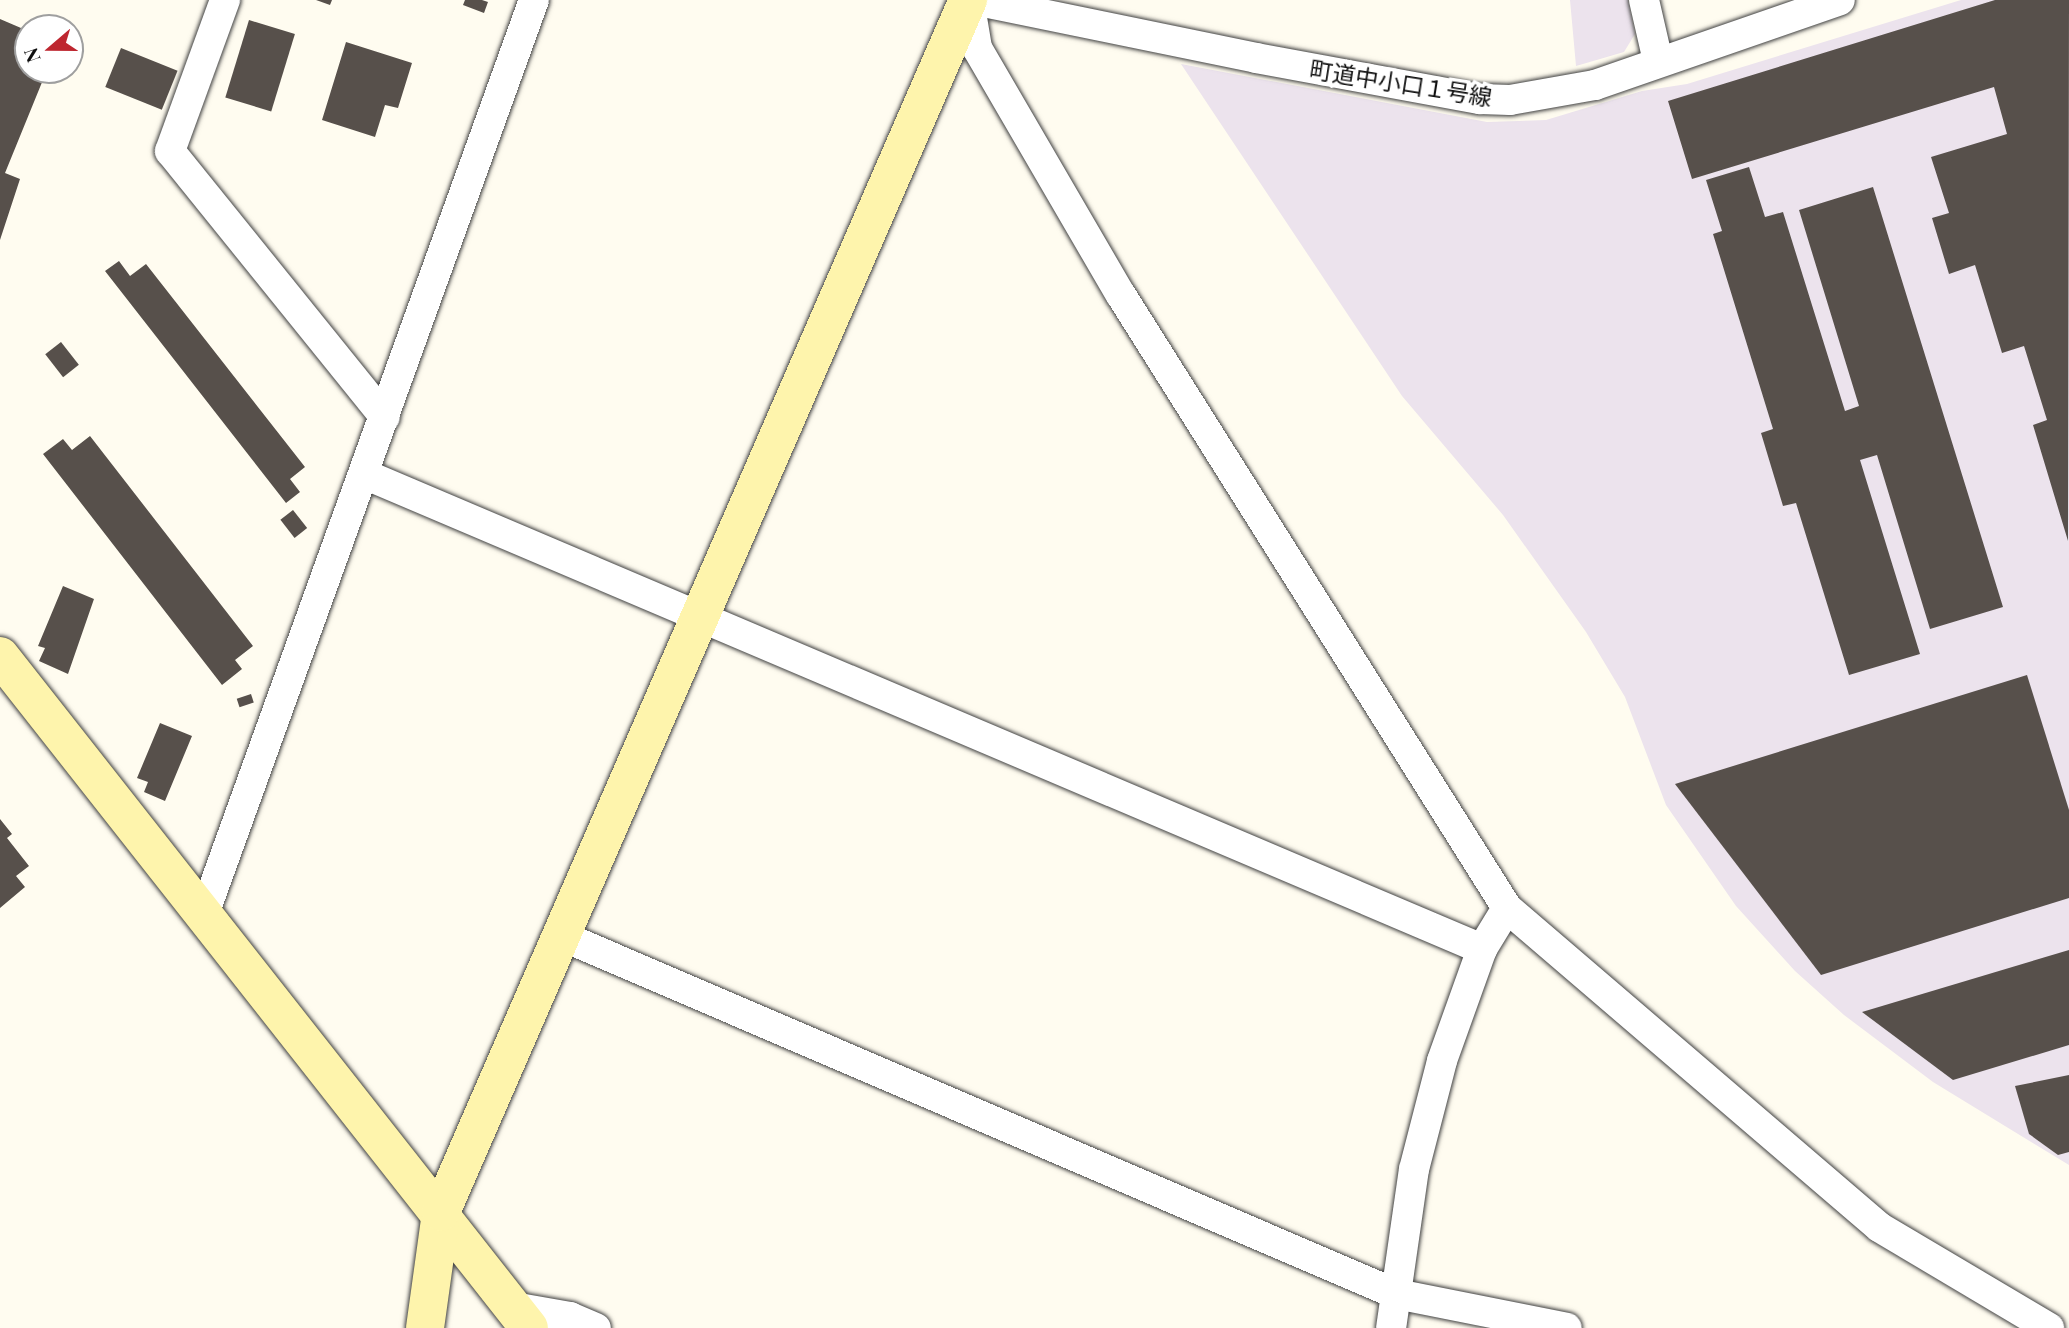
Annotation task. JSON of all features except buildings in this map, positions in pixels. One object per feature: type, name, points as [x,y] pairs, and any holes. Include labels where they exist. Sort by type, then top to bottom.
[{"type":"street","points":[[225,0],[170,151],[385,418]]},
{"type":"street","points":[[204,914],[534,0]]},
{"type":"street","points":[[425,1328],[441,1212],[968,0]]},
{"type":"street","points":[[968,0],[976,48],[1121,295],[1507,908],[1879,1227],[2049,1328]]},
{"type":"street","name":"町道中小口１号線","points":[[974,0],[1112,19],[1159,38],[1480,99],[1566,93],[1840,0]]},
{"type":"street","points":[[1644,0],[1658,61]]},
{"type":"street","points":[[364,474],[1482,949]]},
{"type":"street","points":[[0,656],[441,1212],[521,1318],[570,1317],[596,1328]]},
{"type":"street","points":[[1391,1328],[1418,1155],[1442,1061],[1482,949],[1507,908]]},
{"type":"street","points":[[562,936],[1396,1294],[1567,1328]]},
{"type":"shaded area","points":[[1570,0],[1628,0],[1635,34],[1624,52],[1576,66]]},
{"type":"shaded area","points":[[1961,0],[2069,0],[2069,1165],[1933,1082],[1844,1015],[1795,971],[1736,906],[1666,805],[1625,697],[1586,632],[1503,515],[1402,396],[1181,64],[1487,122],[1546,120],[1642,91],[1687,84]]}]
